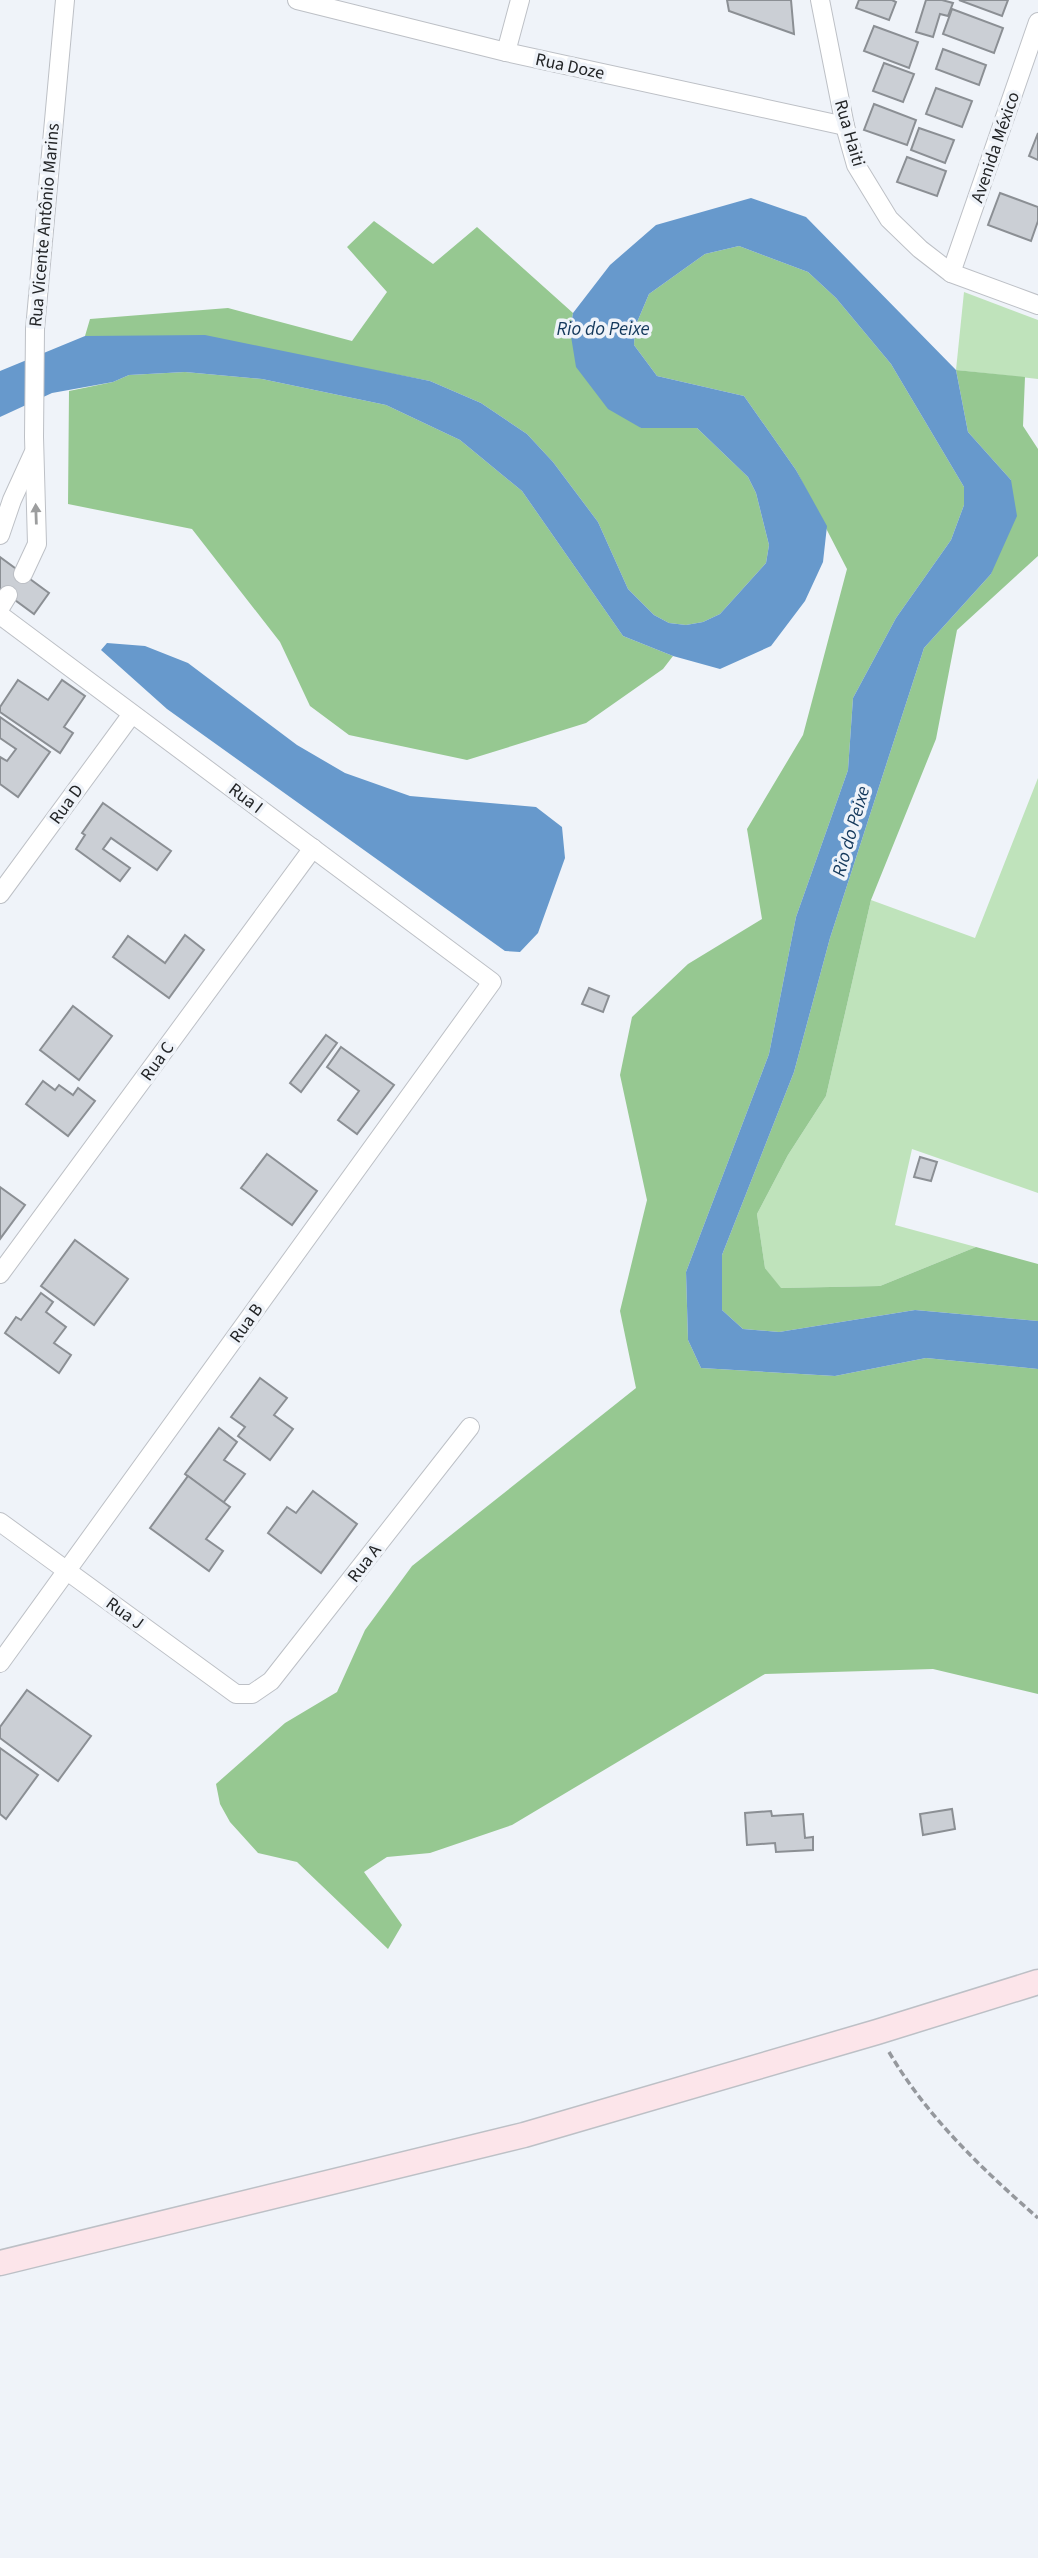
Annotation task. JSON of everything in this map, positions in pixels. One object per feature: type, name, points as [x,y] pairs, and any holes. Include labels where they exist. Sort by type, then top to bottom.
[{"type":"street","name":"Rua Vicente Antônio Marins","points":[[23,574],[37,544],[35,329],[65,0]]},
{"type":"street","name":"Rua Doze","points":[[296,0],[506,52],[845,126]]},
{"type":"street","points":[[506,52],[520,0]]},
{"type":"street","name":"Rua Haiti","points":[[820,0],[845,126],[856,165],[889,219],[920,249],[951,273],[1038,305]]},
{"type":"street","name":"Avenida México","points":[[951,273],[1032,62],[1038,22]]},
{"type":"street","name":"Rua Vicente Antônio Marins","points":[[0,535],[34,444]]},
{"type":"street","name":"Rua I","points":[[0,615],[492,982]]},
{"type":"street","name":"Rua D","points":[[0,894],[132,714]]},
{"type":"street","name":"Rua C","points":[[0,1274],[313,848]]},
{"type":"street","name":"Rua B","points":[[0,1663],[492,982]]},
{"type":"street","name":"Rua A","points":[[252,1694],[271,1681],[470,1427]]},
{"type":"street","name":"Rua J","points":[[0,1522],[236,1694],[252,1694]]},
{"type":"street","points":[[0,2263],[524,2134],[877,2032],[1038,1982]]},
{"type":"path","points":[[877,2032],[909,2086],[985,2172],[1038,2218]]},
{"type":"green space","points":[[374,221],[433,264],[477,227],[573,313],[570,330],[641,428],[697,428],[748,477],[756,493],[769,545],[766,563],[720,614],[703,622],[686,625],[669,623],[654,615],[628,589],[598,522],[553,462],[527,434],[481,403],[430,381],[331,362],[85,336],[90,319],[228,308],[352,341],[387,292],[347,247]]},
{"type":"green space","points":[[739,246],[808,272],[836,298],[891,364],[964,487],[964,505],[951,540],[896,618],[853,698],[848,770],[796,917],[769,1054],[686,1272],[688,1340],[701,1368],[835,1376],[926,1358],[1038,1369],[1038,1694],[933,1669],[765,1674],[512,1825],[430,1853],[387,1857],[364,1872],[402,1925],[388,1949],[297,1862],[258,1853],[230,1822],[220,1804],[216,1784],[285,1723],[337,1692],[365,1630],[412,1566],[636,1388],[620,1311],[647,1200],[620,1075],[632,1017],[688,964],[762,919],[747,829],[803,735],[847,569],[796,470],[744,396],[657,376],[634,345],[635,327],[649,294],[705,254]]},
{"type":"green space","points":[[964,292],[1038,320],[1038,379],[956,370]]},
{"type":"green space","points":[[956,370],[1025,377],[1023,426],[1038,449],[1038,556],[957,630],[936,739],[871,900],[826,1096],[788,1155],[757,1214],[765,1268],[781,1288],[880,1286],[976,1247],[1038,1264],[1038,1321],[915,1310],[779,1332],[743,1329],[722,1310],[722,1255],[794,1072],[830,938],[924,648],[991,574],[1011,480],[968,432]]},
{"type":"green space","points":[[185,372],[262,379],[386,405],[460,440],[522,491],[623,636],[673,656],[663,669],[586,723],[467,760],[349,735],[310,706],[280,642],[192,529],[68,504],[69,391],[113,382],[129,375]]},
{"type":"green space","points":[[1038,778],[1038,1193],[912,1149],[895,1225],[976,1247],[880,1286],[780,1288],[765,1268],[757,1214],[788,1155],[826,1096],[871,900],[975,938]]},
{"type":"water","name":"Rio do Peixe","points":[[751,198],[806,217],[956,370],[968,432],[1011,480],[1017,516],[991,574],[924,648],[830,938],[794,1072],[722,1255],[722,1310],[743,1329],[779,1332],[915,1310],[1038,1321],[1038,1369],[926,1358],[835,1376],[701,1368],[688,1340],[686,1272],[769,1054],[796,917],[848,770],[853,698],[896,618],[951,540],[964,505],[964,487],[891,364],[836,298],[808,272],[739,246],[705,254],[649,294],[635,327],[634,345],[657,376],[744,396],[796,470],[827,526],[823,562],[805,601],[771,646],[720,669],[673,656],[623,636],[522,491],[460,440],[386,405],[262,379],[185,372],[129,375],[113,382],[52,393],[0,417],[0,371],[85,336],[205,335],[430,381],[481,403],[527,434],[553,462],[598,522],[628,589],[654,615],[669,623],[686,625],[703,622],[720,614],[766,563],[769,545],[756,493],[748,477],[697,428],[641,428],[608,409],[576,367],[570,330],[573,313],[610,265],[656,225]]},
{"type":"water","points":[[107,643],[145,646],[188,663],[297,745],[345,773],[410,796],[536,807],[562,827],[565,858],[538,933],[520,952],[505,951],[167,709],[101,650]]},
{"type":"building","points":[[727,0],[791,0],[794,34],[729,11]]},
{"type":"building","points":[[859,0],[896,2],[889,20],[856,8]]},
{"type":"building","points":[[926,0],[953,3],[948,16],[940,14],[933,37],[916,32]]},
{"type":"building","points":[[959,0],[1008,0],[1002,16]]},
{"type":"building","points":[[952,9],[1003,28],[994,53],[943,34]]},
{"type":"building","points":[[874,26],[918,42],[909,68],[864,51]]},
{"type":"building","points":[[943,49],[986,65],[979,85],[936,69]]},
{"type":"building","points":[[884,63],[914,74],[903,102],[873,91]]},
{"type":"building","points":[[936,88],[972,101],[962,127],[926,114]]},
{"type":"building","points":[[874,104],[916,120],[907,145],[864,130]]},
{"type":"building","points":[[919,128],[954,140],[945,163],[911,150]]},
{"type":"building","points":[[1038,133],[1038,160],[1029,156]]},
{"type":"building","points":[[907,157],[946,171],[937,196],[897,182]]},
{"type":"building","points":[[1000,193],[1038,207],[1038,221],[1031,241],[988,225]]},
{"type":"building","points":[[0,557],[49,593],[34,614],[0,589]]},
{"type":"building","points":[[18,680],[48,700],[62,680],[85,696],[64,727],[73,733],[60,753],[0,712],[0,707]]},
{"type":"building","points":[[0,717],[50,752],[18,797],[0,784],[0,757],[7,761],[16,749],[0,738]]},
{"type":"building","points":[[103,803],[171,851],[157,870],[111,838],[103,849],[130,868],[120,881],[76,849],[85,835],[82,833]]},
{"type":"building","points":[[185,935],[204,950],[169,998],[113,957],[128,936],[165,963]]},
{"type":"building","points":[[589,988],[609,996],[603,1012],[582,1004]]},
{"type":"building","points":[[73,1006],[112,1036],[79,1080],[40,1050]]},
{"type":"building","points":[[326,1035],[337,1043],[301,1092],[290,1083]]},
{"type":"building","points":[[341,1047],[394,1085],[357,1134],[338,1120],[359,1091],[327,1067]]},
{"type":"building","points":[[43,1081],[55,1090],[59,1085],[73,1095],[78,1088],[95,1101],[68,1136],[26,1104]]},
{"type":"building","points":[[267,1154],[317,1191],[292,1225],[241,1188]]},
{"type":"building","points":[[920,1157],[937,1162],[931,1181],[914,1177]]},
{"type":"building","points":[[0,1187],[25,1205],[0,1239]]},
{"type":"building","points":[[75,1240],[128,1279],[94,1325],[41,1286]]},
{"type":"building","points":[[41,1293],[53,1302],[46,1312],[66,1327],[54,1343],[71,1355],[59,1373],[5,1333],[16,1317],[21,1320]]},
{"type":"building","points":[[260,1378],[287,1398],[274,1415],[293,1429],[270,1460],[238,1436],[245,1427],[231,1417]]},
{"type":"building","points":[[219,1428],[237,1442],[224,1460],[245,1474],[223,1503],[185,1474]]},
{"type":"building","points":[[188,1476],[230,1507],[206,1539],[223,1551],[209,1571],[150,1528]]},
{"type":"building","points":[[313,1491],[357,1524],[321,1573],[268,1533],[287,1507],[296,1513]]},
{"type":"building","points":[[27,1690],[91,1736],[58,1781],[0,1738],[0,1727]]},
{"type":"building","points":[[0,1748],[38,1775],[6,1819],[0,1814]]},
{"type":"building","points":[[952,1809],[955,1829],[923,1835],[920,1814]]},
{"type":"building","points":[[771,1811],[772,1816],[803,1814],[805,1838],[813,1837],[813,1850],[776,1852],[775,1843],[747,1845],[745,1813]]}]
